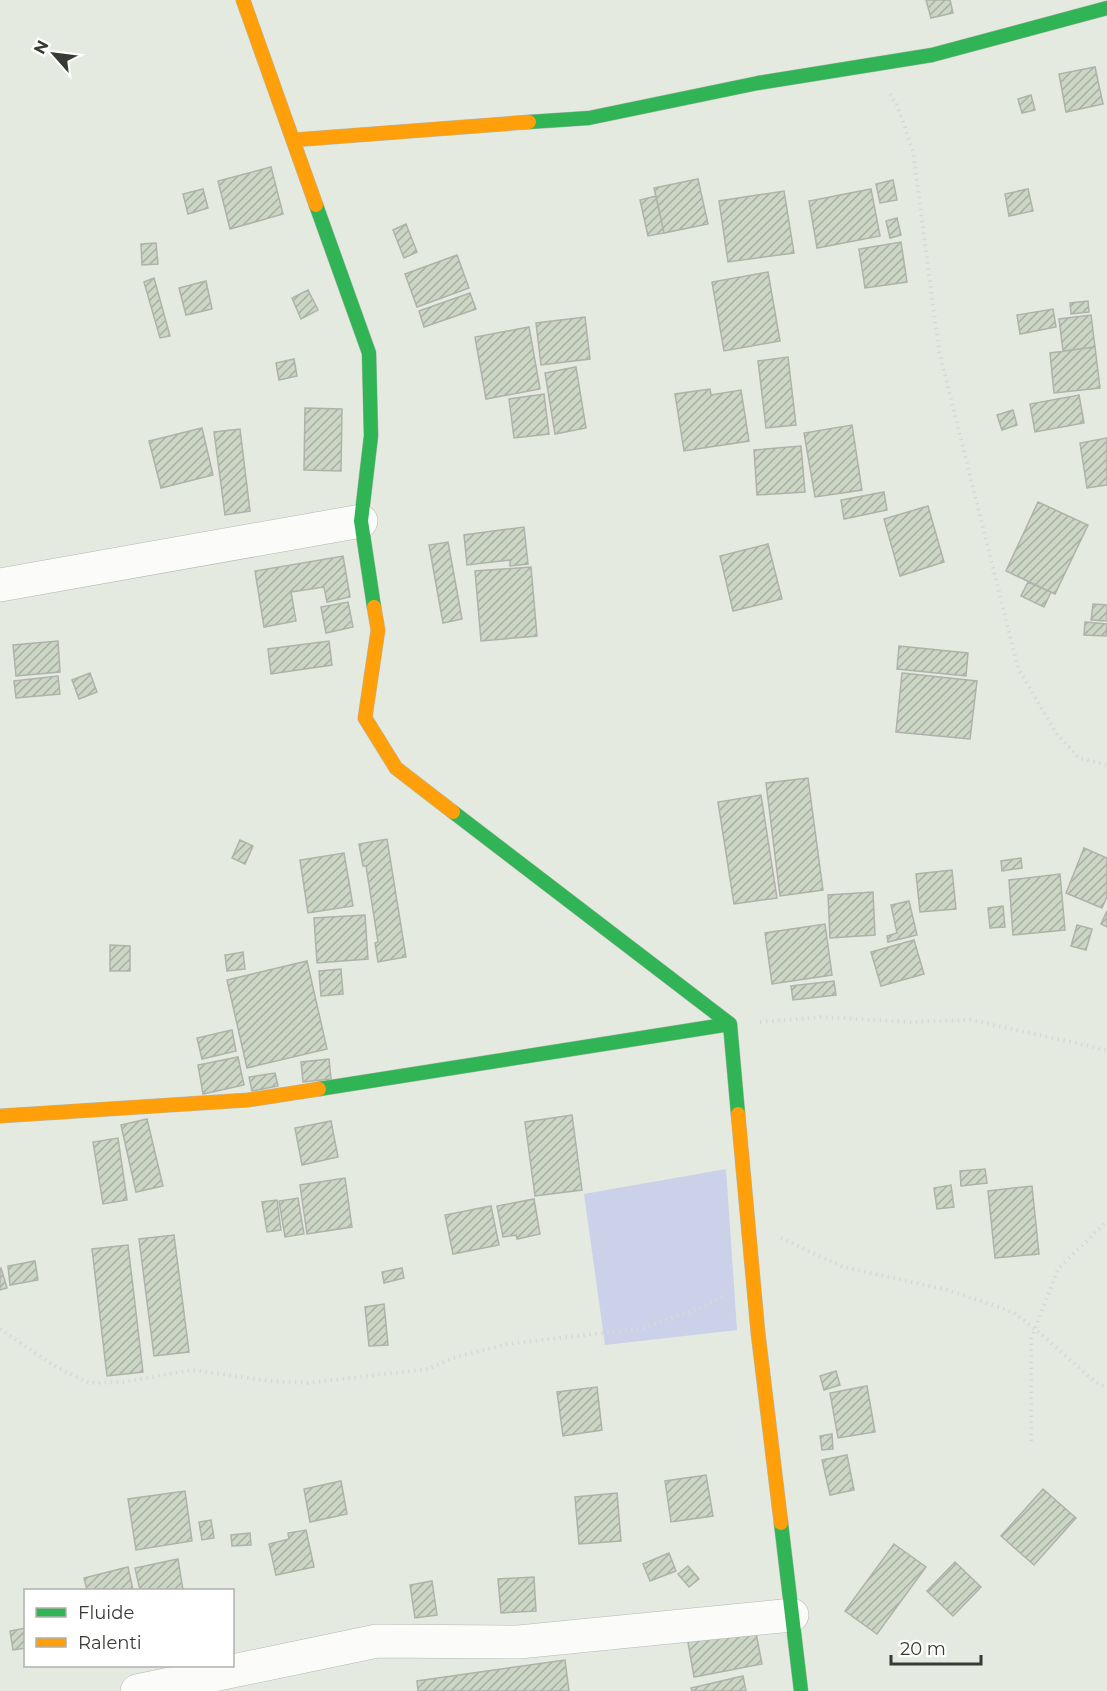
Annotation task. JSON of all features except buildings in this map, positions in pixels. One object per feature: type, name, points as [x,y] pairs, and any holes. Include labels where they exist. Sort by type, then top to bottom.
[{"type":"street","points":[[243,0],[369,353],[371,436],[361,521],[378,630],[365,718],[396,768],[729,1024],[758,1334],[801,1691]]},
{"type":"street","points":[[293,140],[589,118],[758,83],[932,55],[1107,8]]},
{"type":"street","points":[[0,585],[361,521]]},
{"type":"street","points":[[0,1116],[248,1100],[729,1024]]},
{"type":"street","points":[[137,1691],[377,1641],[519,1642],[792,1616]]},
{"type":"path","points":[[873,64],[897,105],[913,151],[939,351],[1018,668],[1056,733],[1079,758],[1107,765]]},
{"type":"path","points":[[729,1024],[822,1017],[910,1022],[971,1020],[1107,1050]]},
{"type":"path","points":[[1031,1442],[1031,1339],[1058,1269],[1107,1221]]},
{"type":"path","points":[[748,1222],[843,1267],[948,1290],[1013,1312],[1093,1380],[1107,1389]]},
{"type":"path","points":[[0,1329],[56,1367],[89,1383],[123,1382],[192,1370],[270,1381],[308,1383],[428,1369],[453,1358],[507,1344],[644,1328],[705,1306],[753,1278]]},
{"type":"shaded area","points":[[726,1169],[737,1330],[605,1345],[584,1194]]},
{"type":"traffic: fast","points":[[529,122],[589,118],[758,83],[932,55],[1107,8]]},
{"type":"traffic: fast","points":[[316,205],[369,353],[371,436],[361,521],[374,607]]},
{"type":"traffic: fast","points":[[453,812],[730,1024],[738,1114]]},
{"type":"traffic: fast","points":[[319,1089],[730,1024]]},
{"type":"traffic: fast","points":[[781,1523],[801,1691]]},
{"type":"traffic: slow","points":[[243,0],[316,205]]},
{"type":"traffic: slow","points":[[293,140],[529,122]]},
{"type":"traffic: slow","points":[[374,607],[378,630],[365,718],[396,768],[453,812]]},
{"type":"traffic: slow","points":[[0,1116],[248,1100],[319,1089]]},
{"type":"traffic: slow","points":[[738,1114],[758,1333],[781,1523]]}]
